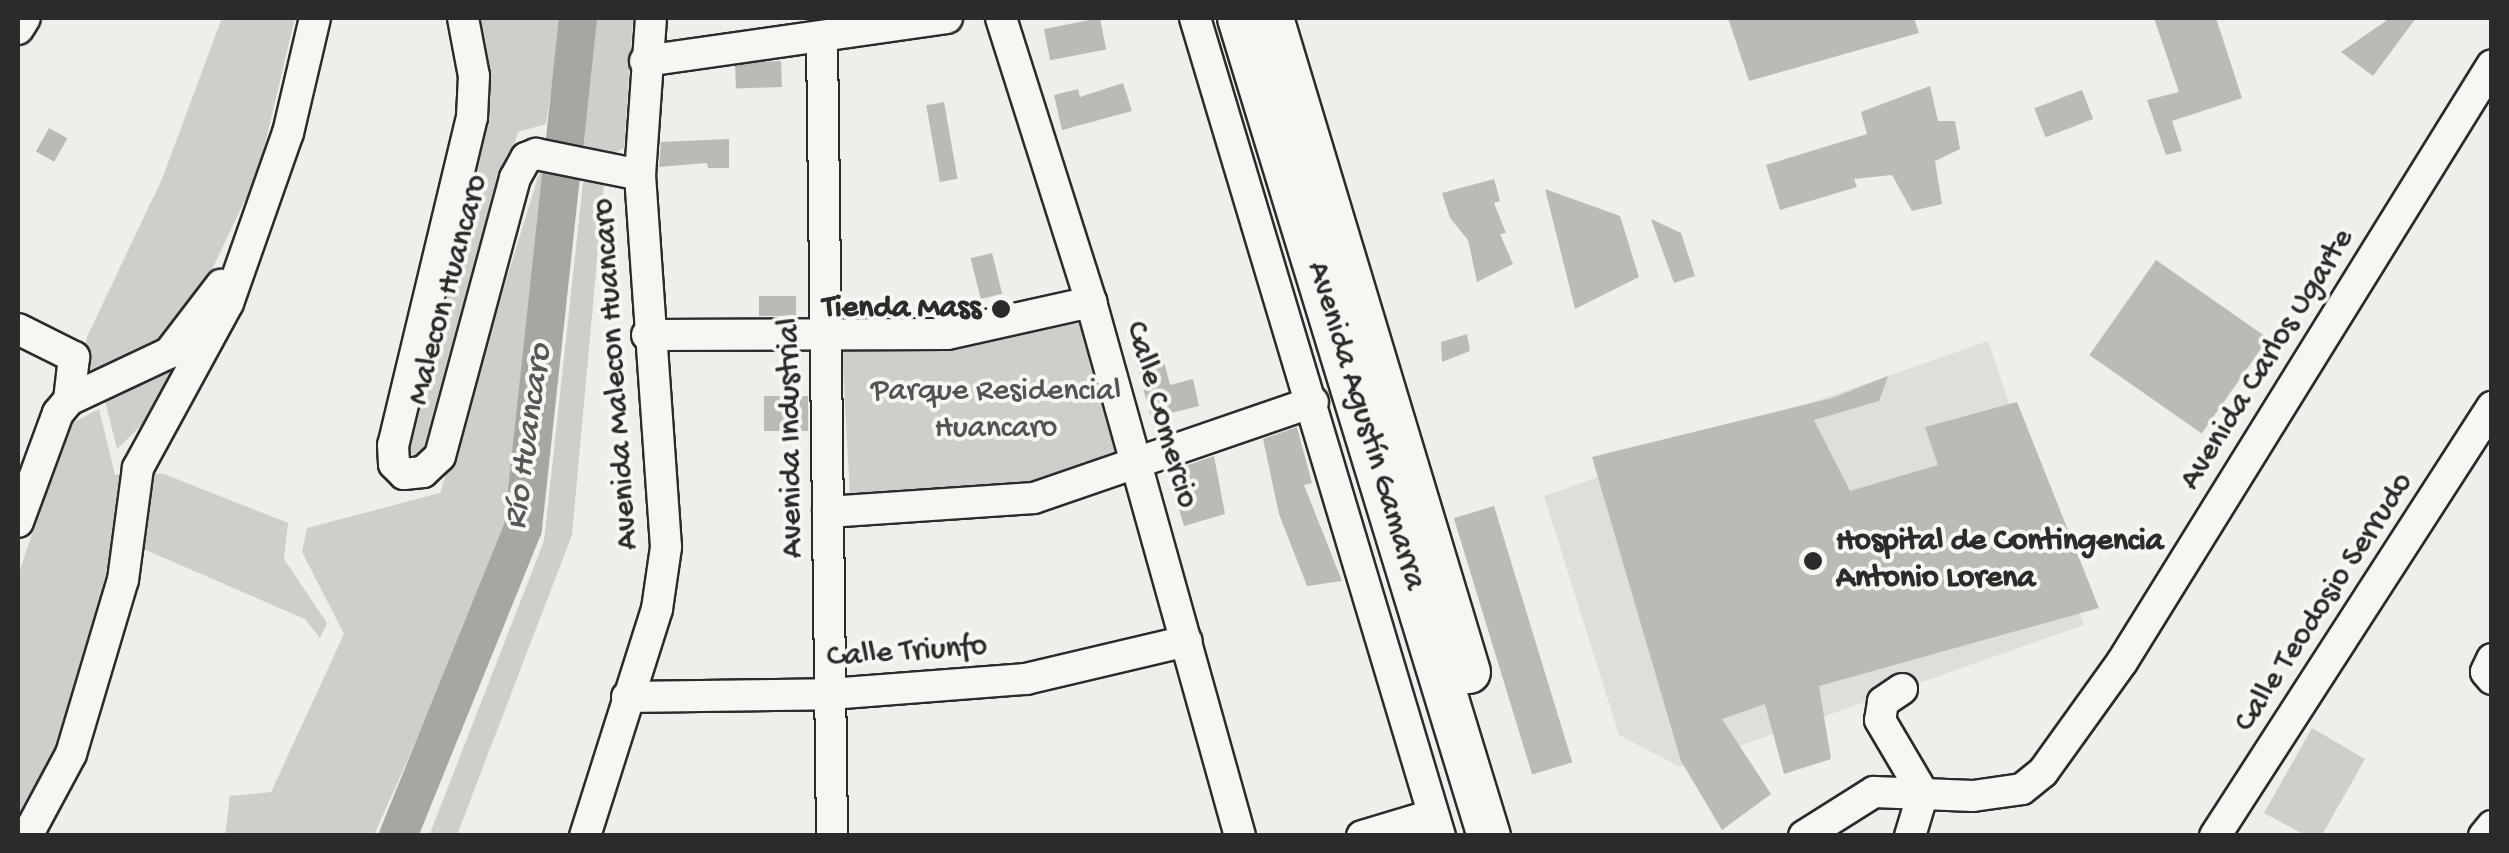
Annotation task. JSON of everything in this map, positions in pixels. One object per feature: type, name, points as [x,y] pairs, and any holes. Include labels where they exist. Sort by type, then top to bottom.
[{"type":"highway","name":"Avenida Agustín Gamarra","points":[[1239,18],[1292,133],[1518,836]]},
{"type":"highway","name":"Avenida Agustín Gamarra","points":[[1272,18],[1292,133],[1489,836]]},
{"type":"street","points":[[18,29],[25,18]]},
{"type":"street","points":[[27,836],[72,754],[123,580],[138,468],[154,430],[208,346],[292,119],[315,18]]},
{"type":"street","name":"Malecon Huancaro","points":[[463,18],[474,76],[472,117],[393,446],[394,464],[404,474],[423,472],[440,456],[515,178],[526,158],[536,154],[630,175]]},
{"type":"street","name":"Avenida Malecon Huancaro","points":[[584,836],[657,610],[666,547],[630,175],[651,18]]},
{"type":"street","points":[[645,62],[822,40],[901,21],[947,18]]},
{"type":"street","name":"Calle Comercio","points":[[1001,18],[1091,302],[1240,836]]},
{"type":"street","points":[[1195,18],[1313,402],[1436,825],[1362,836]]},
{"type":"street","name":"Avenida Industrial","points":[[822,40],[832,836]]},
{"type":"street","name":"Avenida Carlos Ugarte","points":[[1804,836],[1862,796],[1973,796],[2022,789],[2043,772],[2122,662],[2492,65]]},
{"type":"street","points":[[18,522],[58,413],[70,400],[152,364],[178,343],[214,298],[256,216]]},
{"type":"street","points":[[646,336],[948,334],[1091,302]]},
{"type":"street","points":[[18,329],[68,349],[74,357],[70,400]]},
{"type":"street","points":[[828,512],[1034,498],[1313,402]]},
{"type":"street","name":"Calle Teodosio Serrudo","points":[[2215,836],[2492,407]]},
{"type":"street","name":"Calle Triunfo","points":[[628,697],[830,694],[1026,679],[1187,641]]},
{"type":"street","points":[[2492,659],[2486,672],[2492,680]]},
{"type":"street","points":[[1902,689],[1883,702],[1880,720],[1923,793],[1910,836]]},
{"type":"street","points":[[2484,836],[2492,826]]},
{"type":"shaded area","name":"Hospital de Contingencia Antonio Lorena","points":[[1988,341],[2084,625],[1680,767],[1619,735],[1544,496]]},
{"type":"green space","points":[[222,18],[295,18],[258,173],[195,305],[157,347],[122,367],[81,370],[87,337],[162,179]]},
{"type":"green space","points":[[475,18],[562,18],[546,124],[518,132],[430,441],[416,458],[407,450],[481,127],[487,63]]},
{"type":"green space","points":[[588,18],[633,18],[624,148],[612,154],[576,143]]},
{"type":"green space","points":[[544,158],[554,159],[512,511],[497,560],[374,835],[225,836],[230,796],[271,792],[344,634],[302,552],[307,528],[440,493]]},
{"type":"green space","points":[[584,174],[604,184],[572,535],[457,835],[429,836],[544,541]]},
{"type":"green space","name":"Parque Residencial Huancaro","points":[[1082,323],[1120,455],[1012,489],[850,496],[842,349]]},
{"type":"green space","points":[[185,351],[157,410],[117,449],[103,393]]},
{"type":"green space","points":[[99,409],[115,475],[128,474],[74,715],[18,836],[18,575],[67,433],[72,423]]},
{"type":"green space","points":[[143,474],[164,474],[288,523],[284,559],[327,623],[320,638],[305,619],[141,548]]},
{"type":"green space","points":[[2312,728],[2365,759],[2322,835],[2305,835],[2264,813]]},
{"type":"building","points":[[1100,18],[1106,49],[1050,60],[1044,29]]},
{"type":"building","points":[[1728,18],[1914,18],[1919,33],[1749,81]]},
{"type":"building","points":[[2154,18],[2216,18],[2242,98],[2172,121],[2182,151],[2166,155],[2147,100],[2179,92]]},
{"type":"building","points":[[2390,18],[2416,18],[2373,76],[2341,52]]},
{"type":"building","points":[[781,61],[782,87],[736,89],[735,63]]},
{"type":"building","points":[[1123,83],[1132,111],[1062,130],[1054,95],[1078,89],[1080,97]]},
{"type":"building","points":[[1930,86],[1938,121],[1955,121],[1960,149],[1935,161],[1942,204],[1912,211],[1892,175],[1854,179],[1857,187],[1780,210],[1766,165],[1867,134],[1861,112]]},
{"type":"building","points":[[2082,90],[2093,119],[2045,137],[2034,108]]},
{"type":"building","points":[[944,102],[958,179],[940,182],[926,105]]},
{"type":"building","points":[[49,128],[67,138],[54,162],[36,152]]},
{"type":"building","points":[[729,139],[729,168],[708,168],[707,163],[659,167],[661,142]]},
{"type":"building","points":[[1494,179],[1500,201],[1494,203],[1506,233],[1500,234],[1513,264],[1477,282],[1468,240],[1450,218],[1442,193]]},
{"type":"building","points":[[1545,189],[1620,216],[1639,277],[1575,309]]},
{"type":"building","points":[[1651,219],[1681,233],[1695,276],[1674,283]]},
{"type":"building","points":[[992,253],[1002,294],[981,299],[971,258]]},
{"type":"building","points":[[2156,260],[2268,339],[2202,434],[2089,355]]},
{"type":"building","points":[[759,296],[796,296],[796,316],[759,316]]},
{"type":"building","points":[[1467,334],[1470,351],[1442,362],[1441,342]]},
{"type":"building","points":[[1161,350],[1170,385],[1193,379],[1199,406],[1151,418],[1135,357]]},
{"type":"building","name":"Hospital de Contingencia Antonio Lorena","points":[[1888,376],[1879,401],[1814,420],[1850,491],[1938,465],[1925,427],[2017,402],[2099,608],[1819,686],[1831,759],[1784,774],[1765,704],[1722,719],[1771,794],[1722,830],[1681,761],[1592,457],[1832,398]]},
{"type":"building","points":[[764,396],[808,396],[808,431],[764,431]]},
{"type":"building","points":[[1297,427],[1312,483],[1304,485],[1342,581],[1307,586],[1279,514],[1263,439]]},
{"type":"building","points":[[1214,456],[1225,514],[1184,526],[1168,472]]},
{"type":"building","points":[[1494,506],[1572,762],[1532,775],[1454,518]]},
{"type":"waterway","name":"Río Huancaro","points":[[398,836],[523,528],[578,18]]},
{"type":"place","name":"Tienda Mass","points":[[1001,309]]},
{"type":"place","name":"Hospital de Contingencia Antonio Lorena","points":[[1813,561]]}]
